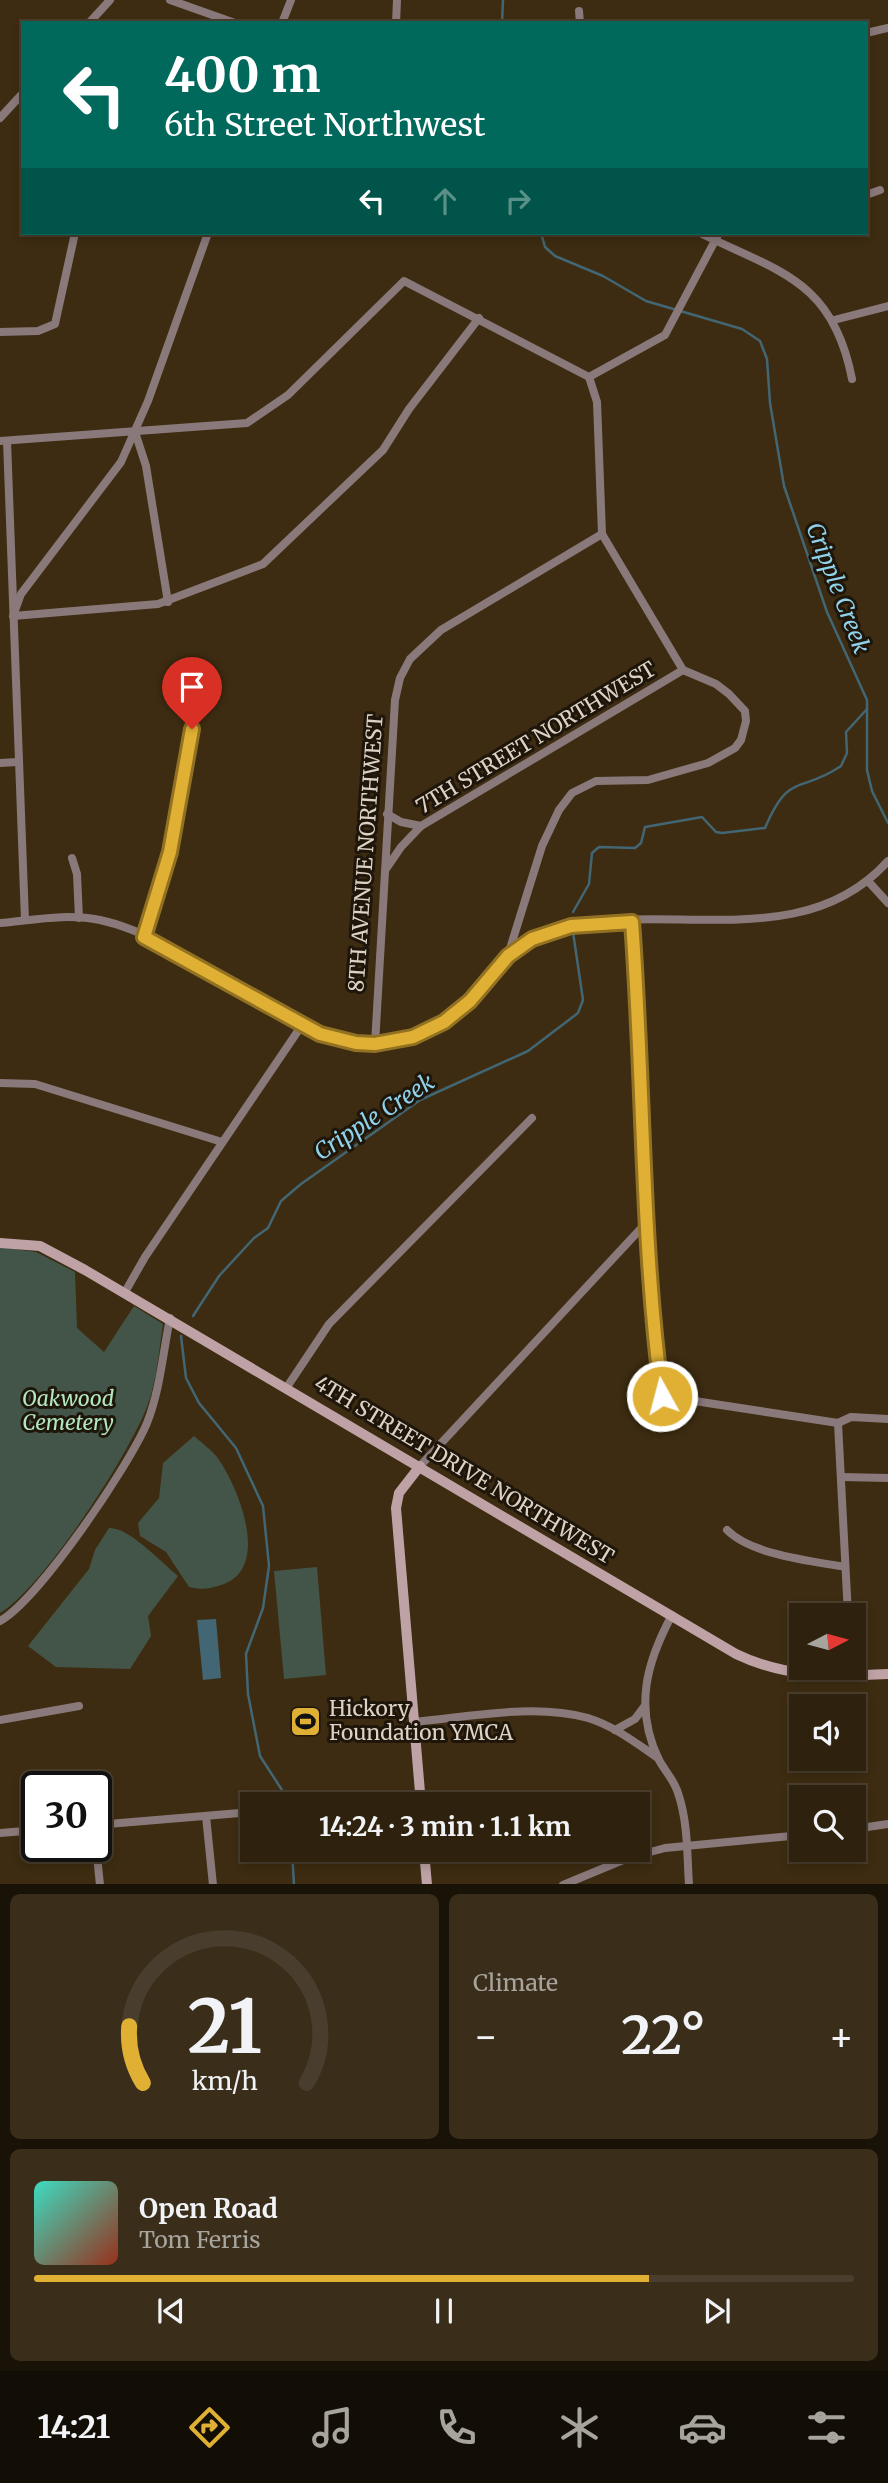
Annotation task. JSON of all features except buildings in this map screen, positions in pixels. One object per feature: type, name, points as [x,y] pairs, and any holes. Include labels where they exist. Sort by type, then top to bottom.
[{"type":"main road","name":"4TH STREET DRIVE NORTHWEST","points":[[0,1242],[34,1245],[125,1292],[736,1654],[769,1669],[789,1672]]},
{"type":"main road","points":[[419,1792],[396,1508],[399,1493],[420,1466]]},
{"type":"main road","name":"4TH STREET DRIVE NORTHWEST","points":[[866,1673],[888,1674]]},
{"type":"main road","points":[[425,1862],[427,1884]]},
{"type":"street","points":[[91,21],[110,0]]},
{"type":"street","points":[[170,0],[229,21]]},
{"type":"street","points":[[283,21],[291,0]]},
{"type":"street","points":[[396,21],[397,0]]},
{"type":"street","points":[[579,11],[580,21]]},
{"type":"street","points":[[868,33],[888,28]]},
{"type":"street","points":[[0,118],[21,95]]},
{"type":"street","points":[[868,194],[880,190]]},
{"type":"street","points":[[0,332],[38,331],[55,324],[75,235]]},
{"type":"street","points":[[13,616],[21,594],[121,462],[135,432],[207,235]]},
{"type":"street","points":[[589,377],[665,335],[716,236],[791,277],[815,296],[834,320],[852,379]]},
{"type":"street","points":[[25,920],[4,441],[237,426],[259,417],[288,395],[404,281],[589,377],[597,402],[602,534],[683,670],[716,684],[745,711],[746,721],[741,740],[727,754],[663,777],[596,781],[578,789],[565,801],[542,846],[508,956]]},
{"type":"street","points":[[834,320],[888,306]]},
{"type":"street","points":[[13,616],[168,602],[257,567],[286,545],[383,450],[410,409],[479,318]]},
{"type":"street","points":[[135,432],[146,466],[168,602]]},
{"type":"street","name":"8TH AVENUE NORTHWEST","points":[[375,1044],[395,699],[405,666],[417,651],[450,624],[602,534]]},
{"type":"street","name":"7TH STREET NORTHWEST","points":[[385,872],[401,847],[421,826],[683,670]]},
{"type":"street","points":[[144,937],[170,852],[191,747],[191,711]]},
{"type":"street","points":[[0,763],[18,762]]},
{"type":"street","points":[[387,814],[401,822],[421,826]]},
{"type":"street","points":[[72,858],[77,874],[79,918]]},
{"type":"street","points":[[0,923],[79,918],[114,924],[144,937],[302,1025],[338,1040],[375,1044],[413,1037],[444,1022],[470,1001],[508,956],[532,939],[555,929],[586,924],[789,915],[828,904],[868,881],[888,861]]},
{"type":"street","points":[[868,881],[888,903]]},
{"type":"street","points":[[632,922],[646,1223],[662,1396],[838,1423],[851,1417],[888,1419]]},
{"type":"street","points":[[125,1292],[302,1025]]},
{"type":"street","points":[[0,1083],[35,1084],[222,1142]]},
{"type":"street","points":[[287,1388],[329,1324],[532,1118]]},
{"type":"street","points":[[420,1466],[646,1223]]},
{"type":"street","points":[[0,1621],[30,1597],[140,1437],[153,1405],[170,1318]]},
{"type":"street","points":[[838,1423],[847,1603]]},
{"type":"street","points":[[841,1477],[888,1478]]},
{"type":"street","points":[[727,1530],[738,1541],[755,1547],[845,1567]]},
{"type":"street","points":[[672,1615],[654,1656],[643,1699],[659,1759],[678,1793],[686,1844],[688,1884]]},
{"type":"street","points":[[0,1720],[79,1706]]},
{"type":"street","points":[[615,1730],[628,1725],[644,1707]]},
{"type":"street","points":[[414,1722],[559,1714],[590,1719],[615,1730],[659,1759]]},
{"type":"street","points":[[112,1824],[240,1813]]},
{"type":"street","points":[[206,1816],[213,1884]]},
{"type":"street","points":[[866,1827],[888,1824]]},
{"type":"street","points":[[0,1833],[21,1831]]},
{"type":"street","points":[[565,1884],[628,1858],[686,1844],[789,1836]]},
{"type":"street","points":[[98,1862],[100,1884]]},
{"type":"green space","name":"Oakwood Cemetery","points":[[0,1247],[36,1252],[75,1272],[77,1328],[104,1352],[134,1306],[163,1324],[148,1404],[124,1453],[61,1549],[39,1577],[0,1613]]},
{"type":"green space","points":[[194,1436],[216,1455],[229,1477],[243,1511],[247,1530],[248,1548],[244,1564],[236,1577],[205,1589],[189,1587],[166,1552],[140,1536],[138,1523],[159,1498],[163,1463]]},
{"type":"green space","points":[[109,1528],[117,1529],[135,1539],[178,1576],[148,1616],[151,1636],[130,1669],[56,1667],[28,1646],[89,1569],[95,1550]]},
{"type":"green space","points":[[317,1567],[326,1675],[284,1679],[274,1571]]},
{"type":"water","points":[[216,1619],[221,1678],[203,1680],[197,1620]]},
{"type":"waterway","name":"Cripple Creek","points":[[502,21],[503,0]]},
{"type":"waterway","name":"Cripple Creek","points":[[542,235],[545,247],[555,256],[603,276],[646,301],[742,329],[760,341],[767,359],[770,403],[784,486],[827,612],[867,700],[867,770],[872,791],[888,823]]},
{"type":"waterway","name":"Cripple Creek","points":[[573,912],[589,884],[592,853],[599,847],[635,848],[641,843],[645,827],[702,817],[716,832],[765,828],[773,810],[789,791],[841,766],[847,753],[846,732],[867,709]]},
{"type":"waterway","name":"Cripple Creek","points":[[193,1316],[219,1276],[254,1238],[268,1228],[281,1201],[301,1184],[420,1100],[528,1051],[578,1013],[583,1000],[573,932]]},
{"type":"waterway","name":"Cripple Creek","points":[[181,1336],[186,1378],[199,1403],[236,1448],[263,1506],[269,1566],[263,1608],[246,1654],[248,1694],[260,1756],[282,1792]]},
{"type":"waterway","name":"Cripple Creek","points":[[293,1862],[294,1884]]},
{"type":"place","name":"Hickory Foundation YMCA","points":[[306,1721]]},
{"type":"route","points":[[192,729],[191,747],[170,852],[144,937],[320,1034],[338,1040],[375,1044],[413,1037],[429,1031],[458,1012],[508,956],[532,939],[555,929],[571,926],[632,922],[646,1185],[646,1234],[662,1396]]}]
